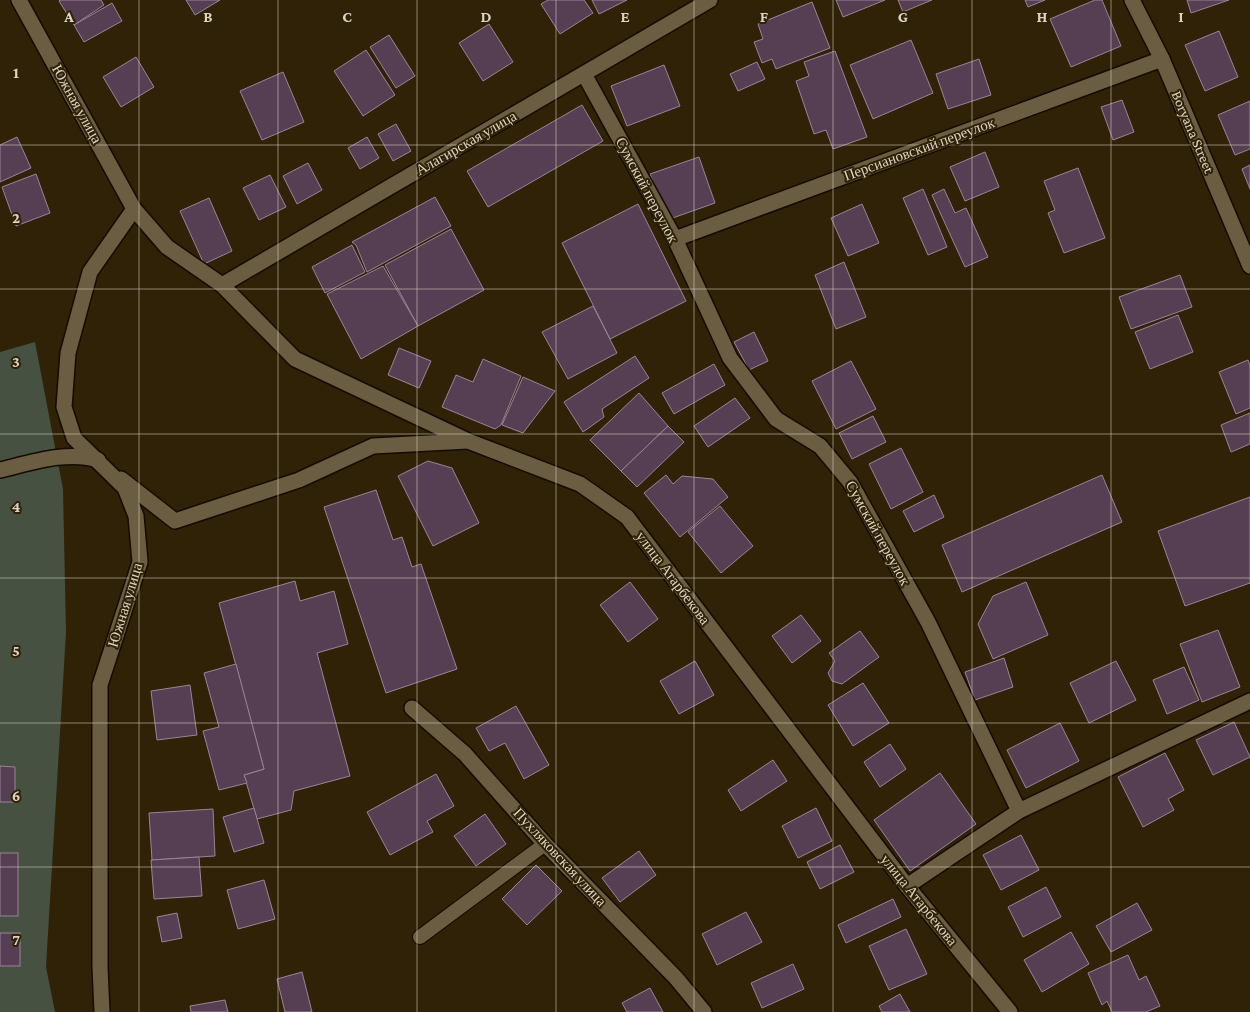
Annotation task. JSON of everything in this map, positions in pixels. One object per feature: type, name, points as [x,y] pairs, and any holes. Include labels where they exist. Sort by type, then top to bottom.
[{"type":"street","name":"Южная улица","points":[[20,0],[134,209],[167,247],[222,286]]},
{"type":"street","name":"Boryana Street","points":[[1132,0],[1162,59],[1250,266]]},
{"type":"street","name":"Алагирская улица","points":[[222,286],[584,74],[704,1]]},
{"type":"street","name":"Персиановский переулок","points":[[675,240],[1162,59]]},
{"type":"street","name":"Сумский переулок","points":[[584,74],[675,240],[730,358],[776,418],[820,446],[850,482],[928,622],[1019,811]]},
{"type":"street","name":"Южная улица","points":[[102,1012],[100,967],[100,685],[140,562],[136,516],[125,488],[74,438],[64,408],[68,353],[90,272],[134,209]]},
{"type":"street","name":"улица Атарбекова","points":[[222,286],[295,359],[468,441],[580,484],[627,517],[907,886],[1010,1012]]},
{"type":"street","points":[[0,470],[72,456],[96,459],[175,521],[299,480],[373,446],[468,441]]},
{"type":"street","points":[[907,886],[1019,811],[1250,701]]},
{"type":"street","name":"Пухляковская улица","points":[[412,708],[466,754],[545,844],[676,978],[704,1012]]},
{"type":"lane","points":[[420,937],[545,844]]},
{"type":"green space","points":[[35,342],[63,489],[66,632],[46,967],[55,1012],[0,1012],[0,352]]},
{"type":"building","points":[[60,0],[101,0],[104,5],[74,25]]},
{"type":"building","points":[[186,0],[220,0],[195,15]]},
{"type":"building","points":[[548,0],[584,0],[593,13],[560,34],[541,4]]},
{"type":"building","points":[[592,0],[627,0],[599,14]]},
{"type":"building","points":[[836,0],[885,0],[843,17]]},
{"type":"building","points":[[898,0],[932,0],[903,12]]},
{"type":"building","points":[[1025,0],[1045,0],[1028,7]]},
{"type":"building","points":[[1095,0],[1102,0],[1121,46],[1071,67],[1050,19]]},
{"type":"building","points":[[1187,0],[1229,0],[1191,13]]},
{"type":"building","points":[[812,2],[830,48],[776,69],[772,59],[762,63],[754,42],[763,39],[758,24]]},
{"type":"building","points":[[112,3],[122,21],[84,42],[74,25]]},
{"type":"building","points":[[489,24],[513,62],[483,81],[459,43]]},
{"type":"building","points":[[1219,31],[1238,77],[1205,91],[1185,45]]},
{"type":"building","points":[[389,35],[415,76],[396,88],[370,47]]},
{"type":"building","points":[[911,40],[933,93],[873,119],[850,65]]},
{"type":"building","points":[[366,50],[395,95],[363,116],[334,71]]},
{"type":"building","points":[[835,51],[867,137],[833,149],[826,130],[814,134],[796,81],[809,76],[804,62]]},
{"type":"building","points":[[136,57],[154,87],[121,107],[103,77]]},
{"type":"building","points":[[979,59],[991,95],[948,109],[936,74]]},
{"type":"building","points":[[757,62],[765,79],[738,91],[730,74]]},
{"type":"building","points":[[664,65],[680,106],[627,126],[611,86]]},
{"type":"building","points":[[283,72],[304,122],[262,140],[240,91]]},
{"type":"building","points":[[1122,100],[1134,132],[1113,140],[1101,107]]},
{"type":"building","points":[[1250,101],[1250,149],[1235,155],[1218,115]]},
{"type":"building","points":[[582,105],[603,141],[488,207],[467,171]]},
{"type":"building","points":[[396,124],[411,151],[393,161],[378,134]]},
{"type":"building","points":[[17,137],[31,168],[0,182],[0,145]]},
{"type":"building","points":[[367,137],[379,158],[360,169],[348,148]]},
{"type":"building","points":[[985,152],[999,187],[965,201],[950,167]]},
{"type":"building","points":[[699,157],[715,203],[667,220],[650,174]]},
{"type":"building","points":[[308,163],[322,190],[297,204],[283,176]]},
{"type":"building","points":[[1250,165],[1250,189],[1242,169]]},
{"type":"building","points":[[1078,168],[1105,238],[1064,253],[1048,213],[1055,210],[1044,181]]},
{"type":"building","points":[[36,174],[50,213],[16,226],[2,187]]},
{"type":"building","points":[[270,175],[286,207],[259,220],[243,188]]},
{"type":"building","points":[[923,189],[947,247],[928,255],[903,198]]},
{"type":"building","points":[[944,189],[955,213],[966,208],[988,257],[965,267],[932,195]]},
{"type":"building","points":[[435,197],[451,226],[367,272],[356,245],[352,242]]},
{"type":"building","points":[[209,198],[232,251],[204,264],[180,211]]},
{"type":"building","points":[[638,204],[686,301],[610,339],[562,243]]},
{"type":"building","points":[[862,204],[879,243],[848,256],[831,218]]},
{"type":"building","points":[[451,229],[484,290],[418,326],[385,265]]},
{"type":"building","points":[[352,245],[365,272],[325,293],[312,267]]},
{"type":"building","points":[[844,262],[866,317],[836,329],[815,275]]},
{"type":"building","points":[[383,266],[418,326],[361,359],[327,294]]},
{"type":"building","points":[[1180,275],[1192,307],[1131,329],[1119,297]]},
{"type":"building","points":[[593,306],[617,353],[568,379],[542,332]]},
{"type":"building","points":[[1178,315],[1193,352],[1150,369],[1135,332]]},
{"type":"building","points":[[754,332],[768,361],[749,370],[734,342]]},
{"type":"building","points":[[399,348],[431,361],[419,388],[388,375]]},
{"type":"building","points":[[635,356],[649,378],[602,409],[604,417],[583,432],[564,402]]},
{"type":"building","points":[[483,359],[521,376],[501,425],[495,429],[442,407],[456,375],[473,382]]},
{"type":"building","points":[[1248,360],[1250,366],[1250,408],[1236,414],[1219,372]]},
{"type":"building","points":[[851,361],[876,409],[836,429],[812,381]]},
{"type":"building","points":[[714,364],[725,385],[674,414],[662,393]]},
{"type":"building","points":[[523,377],[555,391],[523,433],[502,425]]},
{"type":"building","points":[[639,393],[668,426],[621,471],[590,440]]},
{"type":"building","points":[[735,398],[750,418],[708,447],[694,426]]},
{"type":"building","points":[[1250,413],[1250,444],[1231,452],[1221,425]]},
{"type":"building","points":[[873,416],[886,442],[852,459],[839,433]]},
{"type":"building","points":[[668,426],[684,442],[637,487],[621,471]]},
{"type":"building","points":[[901,448],[923,492],[891,509],[869,464]]},
{"type":"building","points":[[428,461],[452,468],[479,523],[433,546],[398,476]]},
{"type":"building","points":[[666,475],[673,484],[682,476],[713,479],[728,497],[680,537],[644,493]]},
{"type":"building","points":[[1102,475],[1122,522],[962,592],[942,545]]},
{"type":"building","points":[[376,490],[393,540],[402,537],[412,567],[421,564],[457,669],[386,693],[324,507]]},
{"type":"building","points":[[934,495],[944,517],[914,532],[903,511]]},
{"type":"building","points":[[1250,497],[1250,583],[1185,606],[1158,531]]},
{"type":"building","points":[[720,506],[753,546],[721,573],[688,532]]},
{"type":"building","points":[[295,581],[300,601],[334,591],[348,644],[317,653],[350,776],[294,791],[291,810],[257,819],[244,775],[264,769],[219,603]]},
{"type":"building","points":[[630,582],[658,619],[628,642],[600,605]]},
{"type":"building","points":[[1026,582],[1048,635],[993,659],[978,624],[993,596]]},
{"type":"building","points":[[801,615],[821,641],[792,663],[772,636]]},
{"type":"building","points":[[1218,630],[1240,687],[1202,702],[1180,644]]},
{"type":"building","points":[[860,631],[879,657],[842,684],[832,681],[828,673],[835,661],[829,653]]},
{"type":"building","points":[[1004,658],[1013,687],[975,700],[965,672]]},
{"type":"building","points":[[695,661],[714,695],[679,714],[660,681]]},
{"type":"building","points":[[1116,661],[1136,700],[1089,723],[1070,683]]},
{"type":"building","points":[[236,664],[264,769],[244,775],[247,783],[219,790],[203,731],[219,727],[204,673]]},
{"type":"building","points":[[1184,667],[1199,700],[1167,714],[1153,680]]},
{"type":"building","points":[[863,683],[889,723],[853,746],[828,705]]},
{"type":"building","points":[[190,685],[197,735],[157,740],[151,691]]},
{"type":"building","points":[[516,706],[549,765],[524,779],[505,743],[489,751],[476,728]]},
{"type":"building","points":[[1234,722],[1250,757],[1213,775],[1196,740]]},
{"type":"building","points":[[1060,723],[1079,761],[1026,788],[1007,750]]},
{"type":"building","points":[[890,744],[906,769],[880,787],[864,762]]},
{"type":"building","points":[[1165,753],[1184,790],[1168,799],[1174,810],[1143,827],[1118,777]]},
{"type":"building","points":[[773,760],[787,781],[741,811],[728,790]]},
{"type":"building","points":[[0,766],[15,767],[15,802],[0,802]]},
{"type":"building","points":[[940,773],[976,824],[910,871],[874,820]]},
{"type":"building","points":[[436,774],[454,806],[427,821],[433,832],[390,855],[367,812]]},
{"type":"building","points":[[254,808],[264,843],[234,852],[223,817]]},
{"type":"building","points":[[816,808],[832,841],[798,858],[782,826]]},
{"type":"building","points":[[213,809],[215,856],[152,860],[149,813]]},
{"type":"building","points":[[485,814],[506,844],[476,866],[454,836]]},
{"type":"building","points":[[1021,835],[1039,870],[1001,890],[983,855]]},
{"type":"building","points":[[840,845],[854,872],[820,889],[807,862]]},
{"type":"building","points":[[639,851],[656,875],[620,902],[602,878]]},
{"type":"building","points":[[0,853],[18,853],[18,916],[0,916]]},
{"type":"building","points":[[199,857],[202,896],[154,899],[151,860]]},
{"type":"building","points":[[536,865],[562,891],[527,925],[502,899]]},
{"type":"building","points":[[264,880],[275,919],[238,929],[227,890]]},
{"type":"building","points":[[1046,887],[1061,917],[1023,937],[1008,907]]},
{"type":"building","points":[[893,899],[901,917],[846,943],[838,925]]},
{"type":"building","points":[[1137,903],[1152,930],[1111,952],[1096,926]]},
{"type":"building","points":[[746,912],[762,942],[717,965],[702,934]]},
{"type":"building","points":[[177,913],[182,938],[162,942],[157,917]]},
{"type":"building","points":[[906,929],[927,974],[889,990],[869,946]]},
{"type":"building","points":[[1071,932],[1089,964],[1042,992],[1024,960]]},
{"type":"building","points":[[0,933],[20,933],[20,966],[0,966]]},
{"type":"building","points":[[1128,955],[1139,980],[1146,976],[1160,1006],[1146,1012],[1112,1012],[1107,1001],[1102,1005],[1088,973]]},
{"type":"building","points":[[793,964],[804,989],[762,1008],[751,983]]},
{"type":"building","points":[[302,972],[312,1012],[285,1012],[277,979]]},
{"type":"building","points":[[650,988],[663,1012],[627,1012],[622,1003]]},
{"type":"building","points":[[900,994],[910,1012],[882,1012],[879,1006]]},
{"type":"building","points":[[225,1000],[228,1012],[191,1012],[190,1006]]}]
